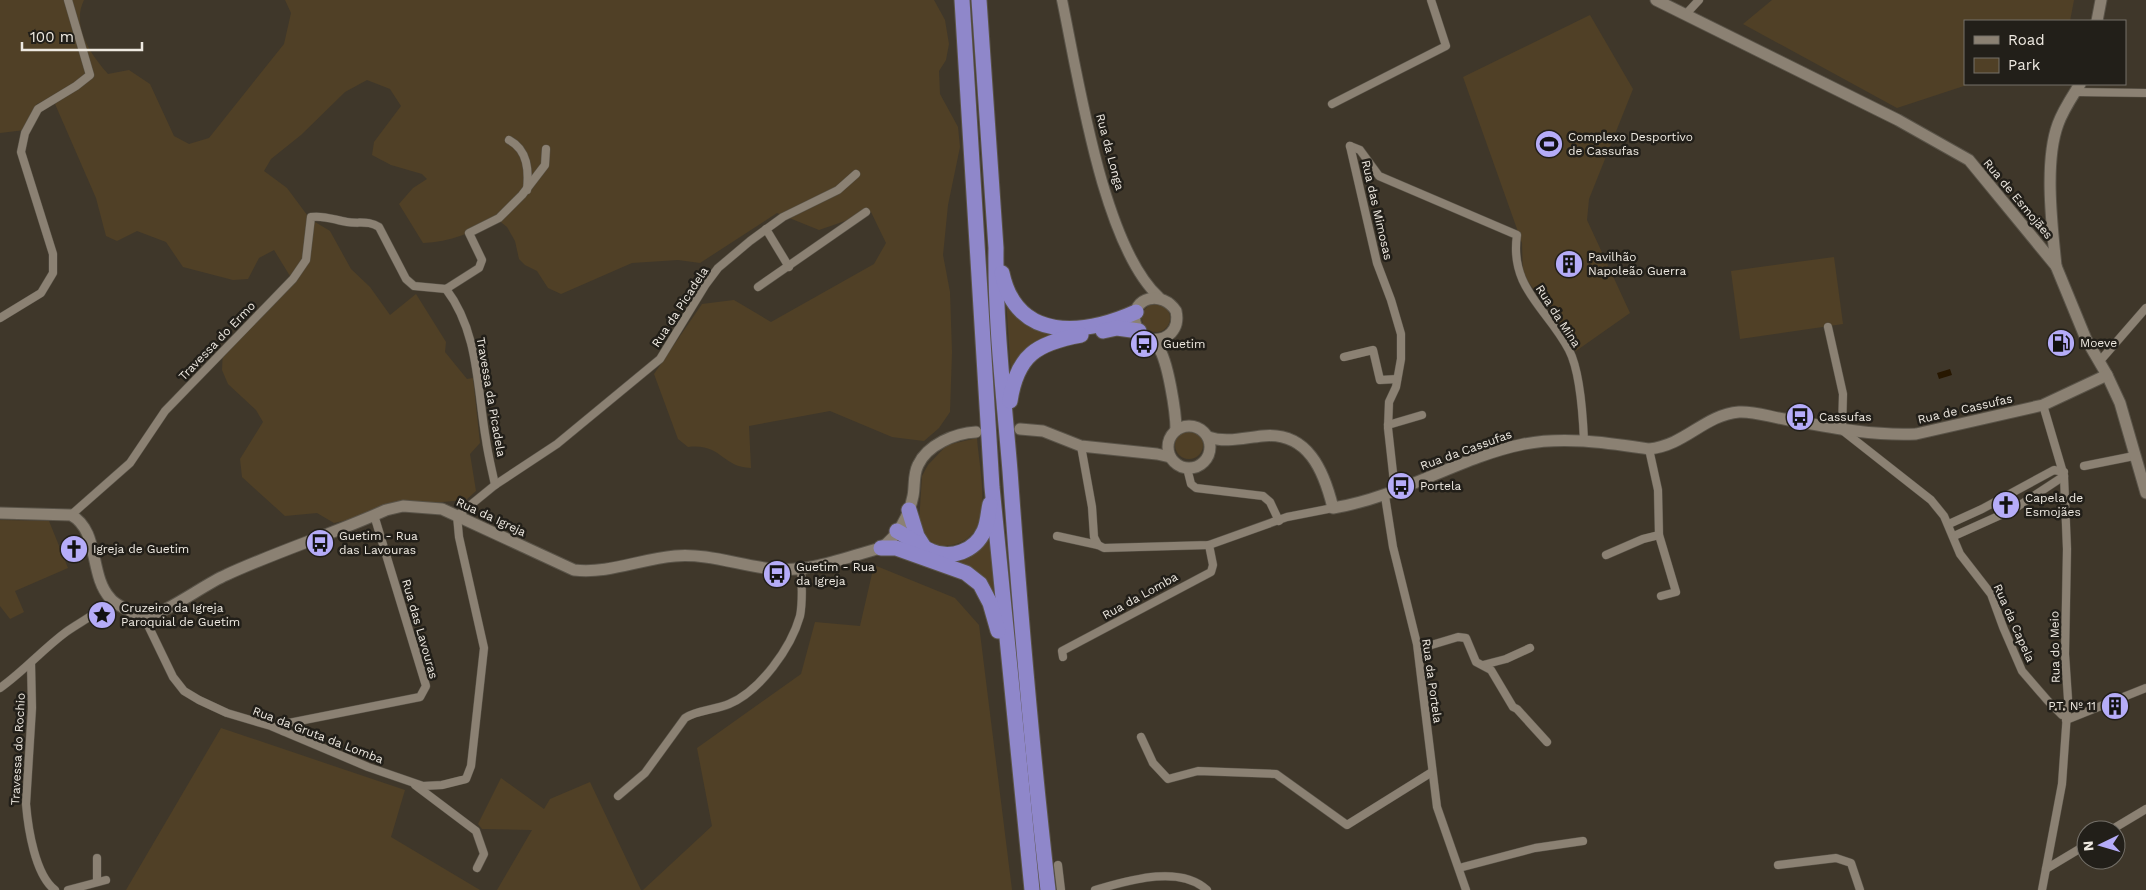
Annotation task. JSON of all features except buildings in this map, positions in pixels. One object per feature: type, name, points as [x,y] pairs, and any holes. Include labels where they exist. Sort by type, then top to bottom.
[{"type":"highway","points":[[962,0],[992,487],[1007,654],[1032,890]]},
{"type":"highway","points":[[978,0],[1019,601],[1048,890]]},
{"type":"highway","points":[[996,248],[1005,286],[1018,308],[1033,322],[1057,328],[1079,328],[1116,321],[1140,307]]},
{"type":"highway","points":[[1006,422],[1016,374],[1022,363],[1037,349],[1058,340],[1109,330],[1144,335]]},
{"type":"highway","points":[[881,548],[896,548],[942,555],[954,554],[973,547],[984,531],[992,487]]},
{"type":"highway","points":[[910,510],[922,553]]},
{"type":"highway","points":[[897,531],[909,549],[956,568],[980,584],[990,603],[1007,654]]},
{"type":"main road","name":"Rua de Esmojães","points":[[1657,0],[1898,120],[1969,160],[2056,266],[2086,339],[2108,375],[2120,403],[2139,460],[2146,493]]},
{"type":"main road","points":[[2097,20],[2101,0]]},
{"type":"main road","points":[[2056,266],[2051,196],[2053,151],[2057,126],[2077,88]]},
{"type":"main road","points":[[1140,307],[1160,297]]},
{"type":"main road","name":"Rua da Longa","points":[[1160,297],[1166,300],[1176,311],[1176,325],[1168,337],[1167,352],[1180,406],[1192,426],[1204,432],[1208,437]]},
{"type":"main road","name":"Rua da Longa","points":[[1140,307],[1136,325],[1158,348],[1163,358],[1175,411],[1170,457]]},
{"type":"main road","points":[[1144,335],[1162,339],[1168,337]]},
{"type":"main road","points":[[2087,383],[2094,366],[2100,362]]},
{"type":"main road","name":"Rua de Cassufas","points":[[1842,430],[1898,435],[1916,434],[2043,405],[2087,383],[2108,375]]},
{"type":"main road","name":"Rua da Cassufas","points":[[1333,508],[1390,493],[1525,444],[1584,441],[1649,449],[1674,444],[1715,418],[1741,412],[1842,430]]},
{"type":"main road","points":[[1133,452],[1192,426]]},
{"type":"main road","points":[[1020,430],[1043,431],[1081,446],[1157,454],[1170,457],[1175,463],[1188,468],[1198,466],[1209,454],[1227,441]]},
{"type":"main road","points":[[881,548],[891,540],[904,523],[910,510],[918,464],[928,452],[950,438],[976,432]]},
{"type":"main road","points":[[1209,454],[1208,437],[1227,441],[1264,436],[1291,440],[1311,456],[1320,467],[1326,479],[1333,508]]},
{"type":"main road","name":"Rua da Igreja","points":[[144,617],[155,614],[206,584],[242,568],[374,515],[403,506],[442,509],[574,570],[593,572],[677,556],[694,556],[774,569],[801,569],[820,566],[881,548]]},
{"type":"main road","points":[[0,513],[71,515],[84,525],[100,576],[111,600],[144,617]]},
{"type":"main road","name":"Rua da Igreja","points":[[841,559],[897,531]]},
{"type":"street","points":[[0,318],[41,293],[53,273],[53,254],[21,152],[25,132],[38,108],[76,86],[90,75],[68,0]]},
{"type":"street","name":"Rua da Longa","points":[[1062,0],[1099,174],[1119,230],[1140,275],[1160,297]]},
{"type":"street","points":[[1332,104],[1446,46],[1431,0]]},
{"type":"street","points":[[1686,14],[1699,0]]},
{"type":"street","points":[[2077,88],[2146,93]]},
{"type":"street","points":[[508,140],[515,143],[525,157],[529,172],[527,190]]},
{"type":"street","name":"Rua das Mimosas","points":[[1390,493],[1389,402],[1397,379],[1401,359],[1401,334],[1377,263],[1350,146],[1360,150],[1379,176],[1517,235]]},
{"type":"street","points":[[446,289],[479,268],[482,260],[469,233],[499,218],[527,190],[546,165],[546,150]]},
{"type":"street","name":"Rua da Picadela","points":[[457,516],[495,485],[557,444],[660,359],[718,268],[783,217],[838,190],[856,174]]},
{"type":"street","points":[[758,287],[866,212]]},
{"type":"street","name":"Travessa do Ermo","points":[[71,515],[130,463],[165,411],[293,279],[306,260],[310,217],[323,216],[348,223],[373,223],[379,227],[406,279],[414,286],[446,289]]},
{"type":"street","points":[[766,229],[789,267]]},
{"type":"street","name":"Rua da Mina","points":[[1517,235],[1514,251],[1520,278],[1535,303],[1553,325],[1570,352],[1582,402],[1584,441]]},
{"type":"street","name":"Rua da Longa","points":[[1140,275],[1140,307]]},
{"type":"street","name":"Travessa da Picadela","points":[[446,289],[456,302],[467,328],[478,378],[486,439],[495,485]]},
{"type":"street","points":[[2100,362],[2146,308]]},
{"type":"street","points":[[1828,328],[1843,394],[1842,430]]},
{"type":"street","points":[[1344,357],[1373,350],[1380,380],[1397,379]]},
{"type":"street","name":"Rua do Meio","points":[[2042,890],[2062,784],[2066,718],[2067,519],[2064,474],[2043,405]]},
{"type":"street","points":[[1388,425],[1422,415]]},
{"type":"street","name":"Rua da Capela","points":[[1842,430],[1931,500],[1949,524],[1960,554],[1991,594],[2002,627],[2022,671],[2048,701],[2066,718]]},
{"type":"street","points":[[1081,446],[1092,507],[1094,537],[1098,545]]},
{"type":"street","points":[[1649,449],[1658,490],[1659,535],[1676,592],[1661,596]]},
{"type":"street","points":[[2084,466],[2139,460]]},
{"type":"street","points":[[1188,468],[1191,484],[1196,488],[1263,496],[1270,502],[1279,521]]},
{"type":"street","points":[[1949,524],[1982,509],[2054,470],[2064,474]]},
{"type":"street","points":[[1954,536],[2014,509],[2064,474]]},
{"type":"street","name":"Rua da Portela","points":[[1390,493],[1393,546],[1418,648],[1437,807],[1466,890]]},
{"type":"street","name":"Rua da Cassufas","points":[[1057,536],[1104,548],[1210,545],[1279,521],[1333,508]]},
{"type":"street","points":[[1982,509],[1988,520]]},
{"type":"street","name":"Rua das Lavouras","points":[[283,731],[290,723],[420,697],[426,686],[374,515]]},
{"type":"street","points":[[412,782],[423,786],[442,785],[466,779],[471,766],[484,648],[459,537],[457,516]]},
{"type":"street","points":[[1606,555],[1635,542],[1659,535]]},
{"type":"street","name":"Rua da Lomba","points":[[1064,657],[1062,651],[1211,572],[1213,565],[1210,545]]},
{"type":"street","points":[[618,796],[645,773],[685,718],[692,714],[710,711],[730,704],[757,685],[777,661],[800,616],[802,593],[801,569]]},
{"type":"street","points":[[0,688],[67,632],[98,613],[111,600]]},
{"type":"street","name":"Rua da Gruta da Lomba","points":[[144,617],[173,676],[184,691],[227,714],[283,731],[412,782],[476,831],[484,854],[477,868]]},
{"type":"street","points":[[1418,648],[1458,637],[1466,638],[1476,662],[1491,670],[1512,707],[1517,709],[1547,742]]},
{"type":"street","points":[[1483,666],[1530,648]]},
{"type":"street","name":"Travessa do Rochio","points":[[31,663],[32,708],[26,804],[27,819],[29,837],[43,872],[56,890]]},
{"type":"street","points":[[2066,718],[2146,688]]},
{"type":"street","points":[[1141,737],[1153,763],[1168,779],[1198,771],[1276,774],[1348,825],[1432,772]]},
{"type":"street","points":[[2126,821],[2146,809]]},
{"type":"street","points":[[1459,868],[1535,848],[1583,841]]},
{"type":"street","points":[[2046,869],[2076,851]]},
{"type":"street","points":[[97,858],[97,882]]},
{"type":"street","points":[[1778,865],[1836,858],[1851,862],[1860,890]]},
{"type":"street","points":[[1058,865],[1061,890]]},
{"type":"street","points":[[1095,890],[1158,877],[1186,878],[1207,890]]},
{"type":"street","points":[[68,890],[106,880]]},
{"type":"green space","points":[[0,0],[84,0],[80,20],[81,30],[95,58],[108,74],[129,70],[150,84],[174,136],[189,144],[209,138],[284,44],[291,13],[285,0],[934,0],[945,20],[949,44],[946,60],[939,71],[940,94],[958,127],[960,147],[948,205],[943,255],[950,292],[952,352],[950,412],[939,428],[924,441],[892,437],[830,411],[749,426],[751,468],[733,464],[708,448],[688,447],[678,439],[654,374],[702,304],[734,300],[771,322],[874,264],[886,243],[871,212],[819,230],[777,213],[700,263],[678,260],[632,263],[561,294],[548,288],[537,271],[525,265],[519,259],[515,241],[507,227],[497,219],[462,236],[443,241],[423,243],[399,204],[413,188],[427,179],[422,174],[391,165],[372,155],[374,142],[401,106],[390,89],[367,80],[345,92],[301,135],[271,159],[264,171],[287,188],[310,219],[330,231],[351,269],[370,287],[390,315],[416,294],[446,342],[445,352],[467,379],[473,378],[480,443],[470,454],[476,491],[466,500],[430,503],[394,502],[364,516],[334,523],[317,513],[285,516],[242,477],[240,459],[263,422],[256,410],[228,384],[222,370],[223,349],[280,292],[290,276],[274,250],[259,258],[248,279],[233,280],[183,267],[166,242],[137,231],[117,241],[106,236],[96,198],[52,97],[37,104],[25,130],[0,133]]},
{"type":"green space","points":[[1772,0],[2074,0],[2070,20],[1964,20],[1964,85],[1967,85],[1897,108],[1743,24]]},
{"type":"green space","name":"Complexo Desportivo de Cassufas","points":[[1590,15],[1633,89],[1589,199],[1587,220],[1630,313],[1576,351],[1556,318],[1523,275],[1522,243],[1463,77]]},
{"type":"green space","points":[[1834,257],[1843,324],[1740,339],[1731,271]]},
{"type":"green space","points":[[1006,298],[1058,333],[1011,374]]},
{"type":"green space","points":[[1156,304],[1166,308],[1170,318],[1166,328],[1156,332],[1146,328],[1142,318],[1146,308]]},
{"type":"green space","points":[[1189,431],[1199,435],[1203,445],[1199,455],[1189,459],[1179,455],[1175,445],[1179,435]]},
{"type":"green space","points":[[977,438],[982,491],[982,508],[978,524],[970,536],[957,544],[937,546],[923,536],[919,523],[922,476],[928,465],[947,445]]},
{"type":"green space","points":[[0,520],[49,521],[68,568],[15,591],[24,612],[10,619],[0,606]]},
{"type":"green space","points":[[990,531],[994,595],[965,565],[955,561]]},
{"type":"green space","points":[[874,565],[955,598],[979,625],[1012,890],[643,890],[712,826],[697,748],[801,674],[815,622],[860,626]]},
{"type":"green space","points":[[221,728],[405,790],[391,837],[480,890],[126,890]]},
{"type":"green space","points":[[501,778],[544,809],[550,799],[590,782],[641,890],[497,890],[532,830],[482,829],[478,824]]},
{"type":"shaded area","points":[[1950,369],[1952,375],[1939,379],[1937,373]]},
{"type":"place","name":"Complexo Desportivo de Cassufas","points":[[1549,144]]},
{"type":"place","name":"Pavilhão Napoleão Guerra","points":[[1569,264]]},
{"type":"place","name":"Moeve","points":[[2061,343]]},
{"type":"place","name":"Guetim","points":[[1144,344]]},
{"type":"place","name":"Cassufas","points":[[1800,417]]},
{"type":"place","name":"Portela","points":[[1401,486]]},
{"type":"place","name":"Capela de Esmojães","points":[[2006,505]]},
{"type":"place","name":"Guetim - Rua das Lavouras","points":[[320,543]]},
{"type":"place","name":"Igreja de Guetim","points":[[74,549]]},
{"type":"place","name":"Guetim - Rua da Igreja","points":[[777,574]]},
{"type":"place","name":"Cruzeiro da Igreja Paroquial de Guetim","points":[[102,615]]},
{"type":"place","name":"P.T. Nº 11","points":[[2115,706]]}]
